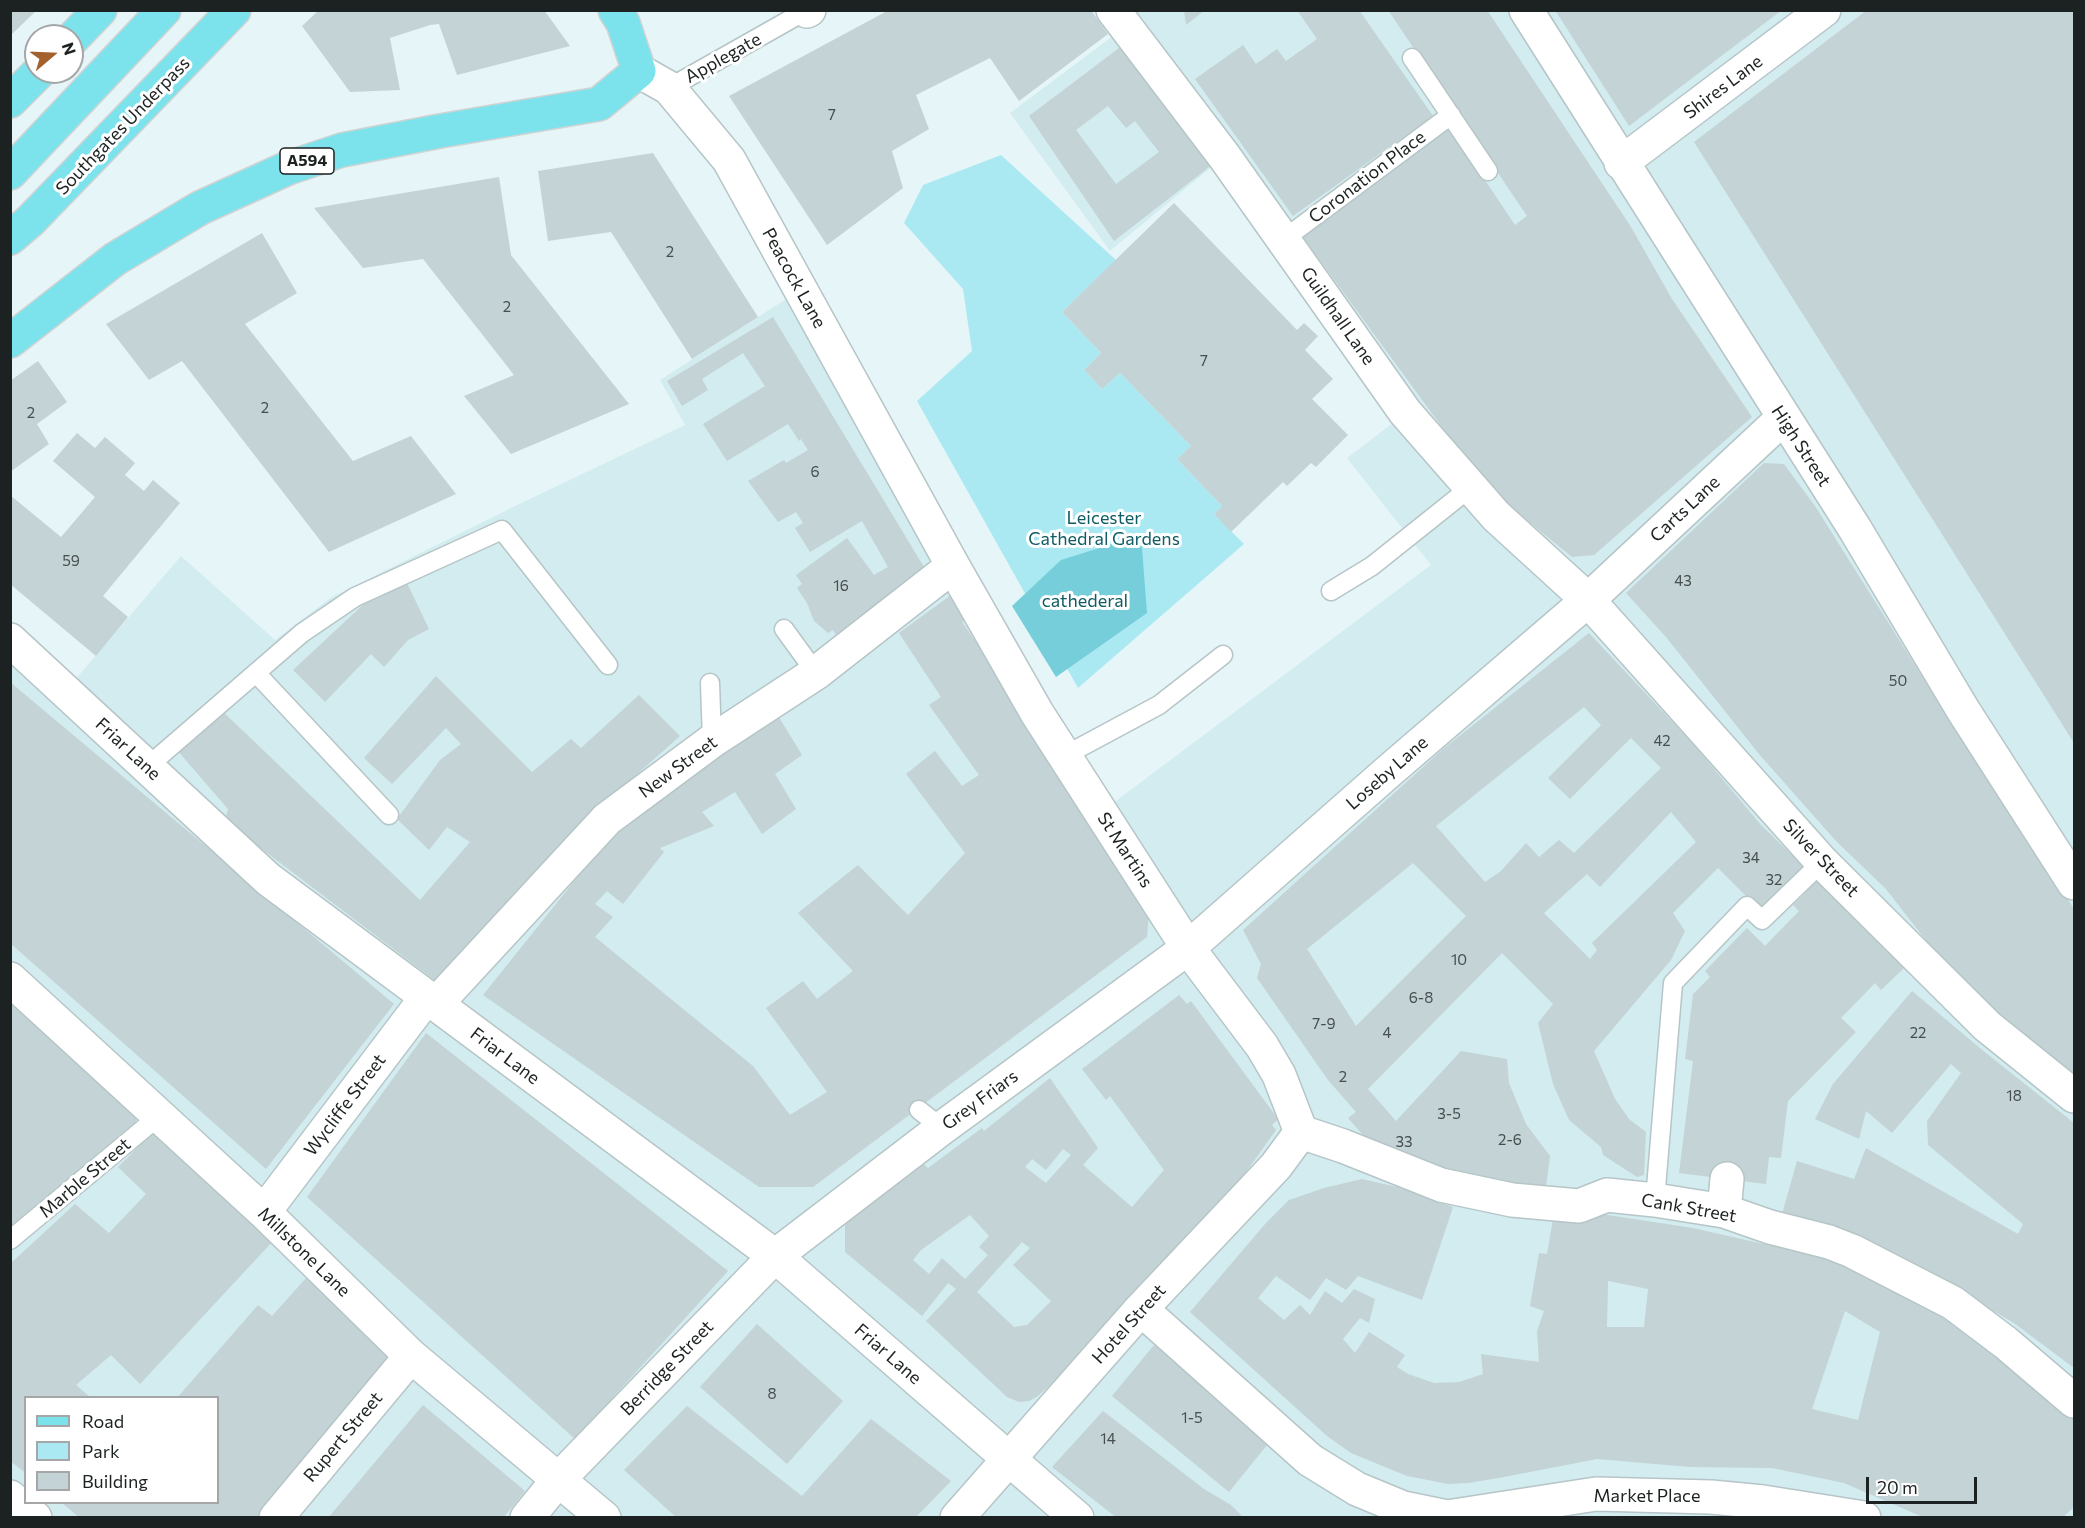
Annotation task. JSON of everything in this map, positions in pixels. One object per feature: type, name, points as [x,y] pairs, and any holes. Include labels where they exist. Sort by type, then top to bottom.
[{"type":"main road","points":[[84,27],[100,10]]},
{"type":"main road","points":[[10,173],[164,10]]},
{"type":"main road","name":"Southgates Underpass","points":[[10,238],[47,204],[234,10]]},
{"type":"main road","points":[[615,10],[623,22],[639,71]]},
{"type":"main road","name":"A594","points":[[10,341],[115,259],[200,208],[288,168],[342,150],[440,131],[599,105],[639,71]]},
{"type":"main road","points":[[10,101],[27,84]]},
{"type":"street","name":"Guildhall Lane","points":[[1113,10],[1224,156],[1406,412],[1496,516],[1588,600]]},
{"type":"street","name":"High Street","points":[[1526,10],[1855,529],[1963,710],[2074,883]]},
{"type":"street","name":"Shires Lane","points":[[1621,163],[1824,10]]},
{"type":"street","name":"Peacock Lane","points":[[639,71],[669,88],[729,160],[953,566]]},
{"type":"street","name":"Carts Lane","points":[[1588,600],[1783,418]]},
{"type":"street","name":"New Street","points":[[431,1001],[607,819],[712,741],[816,673],[953,566]]},
{"type":"street","name":"St Martins","points":[[953,566],[1064,756],[1188,948],[1262,1046],[1280,1075],[1301,1132]]},
{"type":"street","name":"Silver Street","points":[[1588,600],[1822,861],[1866,918],[1987,1026],[2074,1096]]},
{"type":"street","name":"Loseby Lane","points":[[1188,948],[1588,600]]},
{"type":"street","name":"Friar Lane","points":[[10,640],[268,879],[775,1257],[1077,1518]]},
{"type":"street","name":"Grey Friars","points":[[775,1257],[930,1119],[1188,948]]},
{"type":"street","name":"Millstone Lane","points":[[10,979],[264,1212],[411,1356],[604,1518]]},
{"type":"street","name":"Wycliffe Street","points":[[264,1212],[431,1001]]},
{"type":"street","name":"Cank Street","points":[[1301,1132],[1442,1185],[1512,1200],[1579,1206],[1607,1195],[1655,1200],[1726,1195],[1770,1227],[1829,1242],[1852,1251],[1953,1303],[2006,1343],[2074,1401]]},
{"type":"street","name":"Hotel Street","points":[[957,1518],[1141,1309],[1276,1166],[1301,1132]]},
{"type":"street","name":"Berridge Street","points":[[527,1518],[558,1480],[775,1257]]},
{"type":"street","name":"Market Place","points":[[1141,1309],[1310,1460],[1358,1489],[1402,1508],[1447,1517],[1596,1494],[1711,1497],[1857,1515],[1864,1518]]},
{"type":"street","name":"Rupert Street","points":[[276,1518],[411,1356]]},
{"type":"street","points":[[10,1497],[35,1518]]},
{"type":"lane","name":"Applegate","points":[[669,88],[808,11]]},
{"type":"lane","points":[[1412,58],[1488,171]]},
{"type":"lane","name":"Coronation Place","points":[[1284,239],[1451,115]]},
{"type":"lane","points":[[1331,591],[1372,566],[1471,487]]},
{"type":"lane","points":[[147,767],[302,633],[355,597],[502,530],[608,665]]},
{"type":"lane","points":[[784,629],[816,673]]},
{"type":"lane","points":[[1064,756],[1159,705],[1223,655]]},
{"type":"lane","points":[[256,673],[388,815]]},
{"type":"lane","points":[[710,683],[712,741]]},
{"type":"lane","points":[[1655,1200],[1672,982],[1748,906],[1762,920],[1822,861]]},
{"type":"lane","name":"Marble Street","points":[[10,1240],[159,1116]]},
{"type":"shaded area","points":[[1115,11],[2074,11],[2074,1517],[35,1517],[10,1497],[10,640],[74,681],[181,556],[275,640],[332,597],[685,425],[660,380],[800,290],[1101,812],[1431,565],[1347,458],[1406,413],[1214,165],[1110,251],[1010,113],[1125,27]]},
{"type":"green space","name":"Leicester Cathedral Gardens","points":[[1001,155],[1116,260],[1062,312],[1101,353],[1084,370],[1102,389],[1120,373],[1191,446],[1177,459],[1222,506],[1214,514],[1244,544],[1078,688],[917,401],[972,351],[963,289],[904,223],[923,185]]},
{"type":"green space","name":"cathederal","points":[[1141,535],[1147,613],[1056,677],[1012,606],[1061,560]]},
{"type":"building","points":[[10,10],[37,10],[10,36]]},
{"type":"building","points":[[319,10],[544,10],[570,46],[457,75],[439,24],[430,25],[390,38],[400,90],[350,92],[302,26]]},
{"type":"building","points":[[889,10],[1091,10],[1108,34],[1019,101],[990,58],[916,95],[929,129],[892,151],[903,188],[827,245],[729,96]]},
{"type":"building","points":[[1184,10],[1205,10],[1186,25]]},
{"type":"building","points":[[1297,10],[1359,10],[1433,116],[1293,216],[1195,79],[1243,45],[1256,64],[1277,49],[1286,61],[1317,39]]},
{"type":"building","points":[[1388,10],[1487,10],[1631,227],[1672,299],[1752,417],[1594,555],[1572,557],[1485,486],[1303,237],[1450,128],[1515,225],[1527,216]]},
{"type":"building","points":[[1555,10],[1782,10],[1629,126]]},
{"type":"building","points":[[1867,10],[2074,10],[2074,743],[1694,142]]},
{"type":"building","points":[[1127,42],[1217,161],[1114,241],[1029,116]],"holes":[[[1108,106],[1126,128],[1135,121],[1159,152],[1116,184],[1076,130]]]},
{"type":"building","points":[[653,153],[758,317],[692,359],[611,232],[548,241],[538,171]]},
{"type":"building","points":[[499,177],[511,255],[629,404],[511,454],[464,396],[514,375],[423,259],[363,268],[314,208]]},
{"type":"building","points":[[1174,203],[1297,330],[1304,323],[1318,336],[1305,350],[1333,379],[1312,399],[1348,435],[1316,467],[1311,463],[1287,486],[1283,482],[1231,532],[1214,514],[1222,506],[1177,459],[1191,446],[1120,373],[1102,389],[1084,370],[1101,353],[1062,312]]},
{"type":"building","points":[[262,233],[297,293],[245,324],[353,461],[411,436],[456,494],[329,552],[182,361],[149,380],[106,324]]},
{"type":"building","points":[[773,317],[930,577],[838,638],[833,630],[828,633],[814,621],[807,603],[797,588],[802,584],[796,575],[847,538],[874,575],[888,567],[862,521],[810,552],[795,528],[803,523],[796,512],[778,522],[748,481],[784,460],[786,463],[808,450],[788,424],[727,461],[703,424],[765,386],[743,353],[702,379],[708,390],[682,406],[667,381]]},
{"type":"building","points":[[38,361],[67,402],[37,424],[49,444],[10,472],[10,381]]},
{"type":"building","points":[[77,433],[95,448],[105,437],[135,463],[125,475],[144,491],[153,480],[180,503],[103,596],[128,617],[96,656],[10,584],[10,495],[61,537],[95,497],[53,461]]},
{"type":"building","points":[[1764,463],[1784,464],[1815,506],[1935,697],[1965,738],[2074,909],[2074,1079],[2013,1030],[1935,952],[1886,889],[1836,841],[1759,754],[1666,637],[1626,593]]},
{"type":"building","points":[[407,583],[429,629],[408,640],[384,667],[371,654],[325,702],[293,670],[367,601]]},
{"type":"building","points":[[958,590],[974,615],[962,622],[1039,733],[1032,737],[1149,911],[1147,937],[813,1187],[759,1187],[483,995],[616,829],[777,714],[802,755],[775,774],[796,809],[762,834],[735,792],[702,812],[714,826],[660,848],[664,852],[623,904],[607,891],[595,904],[613,917],[595,937],[753,1066],[790,1115],[827,1092],[766,1008],[803,981],[817,999],[853,971],[798,913],[858,865],[908,915],[965,853],[906,774],[935,751],[962,786],[979,775],[929,705],[941,697],[899,633]]},
{"type":"building","points":[[1589,633],[1693,744],[1761,825],[1806,869],[1762,912],[1718,868],[1673,913],[1685,931],[1671,960],[1594,1051],[1615,1099],[1629,1119],[1646,1132],[1644,1175],[1637,1177],[1603,1155],[1601,1147],[1569,1120],[1553,1084],[1538,1023],[1553,1004],[1502,953],[1368,1089],[1396,1121],[1461,1051],[1507,1059],[1509,1083],[1526,1124],[1550,1156],[1545,1195],[1465,1183],[1370,1143],[1348,1118],[1356,1112],[1328,1080],[1257,978],[1261,964],[1243,930],[1443,749]],"holes":[[[1584,707],[1601,725],[1548,778],[1570,799],[1631,738],[1661,768],[1574,853],[1559,840],[1539,857],[1526,843],[1501,871],[1485,882],[1436,826]],[[1671,812],[1696,842],[1592,943],[1597,950],[1590,959],[1544,913],[1587,874],[1600,887]],[[1413,863],[1466,916],[1356,1026],[1307,949]]]},
{"type":"building","points":[[436,676],[532,772],[571,739],[581,748],[639,695],[680,736],[600,807],[437,982],[225,821],[228,809],[177,750],[219,708],[420,900],[470,842],[447,827],[429,850],[397,819],[440,760],[461,744],[446,728],[392,784],[364,758]]},
{"type":"building","points":[[10,682],[394,1004],[266,1169],[10,943]]},
{"type":"building","points":[[1817,881],[1904,968],[1881,990],[1875,983],[1841,1018],[1856,1032],[1788,1101],[1781,1158],[1769,1157],[1766,1184],[1679,1173],[1693,1061],[1685,1059],[1693,994],[1710,977],[1705,971],[1747,928],[1765,946],[1799,911],[1793,905]]},
{"type":"building","points":[[1912,991],[2074,1123],[2074,1368],[2014,1323],[1932,1275],[1781,1218],[1797,1161],[1854,1179],[1866,1148],[2018,1234],[2023,1224],[1928,1145],[1927,1121],[1961,1073],[1951,1064],[1892,1133],[1866,1111],[1859,1139],[1815,1119],[1833,1084]]},
{"type":"building","points":[[1179,995],[1187,1004],[1191,1001],[1278,1119],[1272,1125],[1276,1130],[1211,1221],[1094,1345],[1038,1396],[1029,1401],[1019,1402],[1007,1397],[926,1321],[956,1289],[948,1283],[922,1316],[845,1252],[845,1224],[924,1164],[928,1168],[982,1128],[984,1131],[1050,1078],[1098,1148],[1083,1165],[1132,1207],[1164,1170],[1110,1096],[1106,1100],[1082,1069]],"holes":[[[1063,1149],[1071,1155],[1046,1183],[1025,1167],[1032,1159],[1046,1170]],[[970,1215],[989,1236],[979,1247],[988,1255],[965,1279],[942,1258],[929,1274],[913,1260],[921,1250]],[[1022,1242],[1030,1248],[1013,1265],[1051,1301],[1027,1325],[1014,1327],[977,1292]]]},
{"type":"building","points":[[10,998],[136,1115],[137,1129],[10,1231]]},
{"type":"building","points":[[426,1033],[728,1271],[575,1439],[307,1197]]},
{"type":"building","points":[[153,1132],[273,1241],[140,1384],[111,1355],[76,1385],[89,1396],[24,1396],[24,1472],[10,1461],[10,1264],[75,1204],[109,1233],[146,1194],[118,1167]]},
{"type":"building","points":[[1362,1179],[1397,1187],[1453,1207],[1422,1300],[1358,1276],[1346,1290],[1326,1278],[1310,1300],[1276,1276],[1258,1298],[1284,1320],[1300,1305],[1310,1315],[1325,1291],[1342,1303],[1354,1289],[1375,1299],[1369,1323],[1360,1318],[1343,1339],[1355,1353],[1369,1332],[1405,1355],[1397,1367],[1408,1374],[1434,1383],[1459,1382],[1483,1374],[1481,1354],[1539,1362],[1537,1331],[1544,1311],[1530,1306],[1539,1253],[1547,1254],[1555,1207],[1693,1228],[1847,1263],[1966,1331],[2040,1388],[2074,1420],[2074,1507],[2062,1518],[1925,1518],[1844,1483],[1772,1468],[1690,1467],[1597,1459],[1469,1483],[1448,1484],[1407,1476],[1351,1453],[1327,1436],[1190,1312],[1266,1223],[1289,1200],[1324,1188]],"holes":[[[1608,1281],[1648,1289],[1644,1327],[1607,1327]],[[1845,1311],[1880,1332],[1858,1420],[1812,1409]]]},
{"type":"building","points":[[306,1278],[393,1354],[260,1518],[80,1518],[63,1504],[219,1504],[219,1396],[179,1396],[258,1305],[272,1316]]},
{"type":"building","points":[[757,1324],[843,1401],[787,1464],[700,1387]]},
{"type":"building","points":[[1154,1345],[1271,1440],[1229,1492],[1112,1396]]},
{"type":"building","points":[[423,1405],[525,1491],[503,1518],[328,1518]]},
{"type":"building","points":[[687,1406],[802,1496],[871,1419],[951,1481],[915,1518],[677,1518],[624,1470]]},
{"type":"building","points":[[1103,1411],[1204,1489],[1231,1505],[1244,1518],[1117,1518],[1052,1467]]}]
